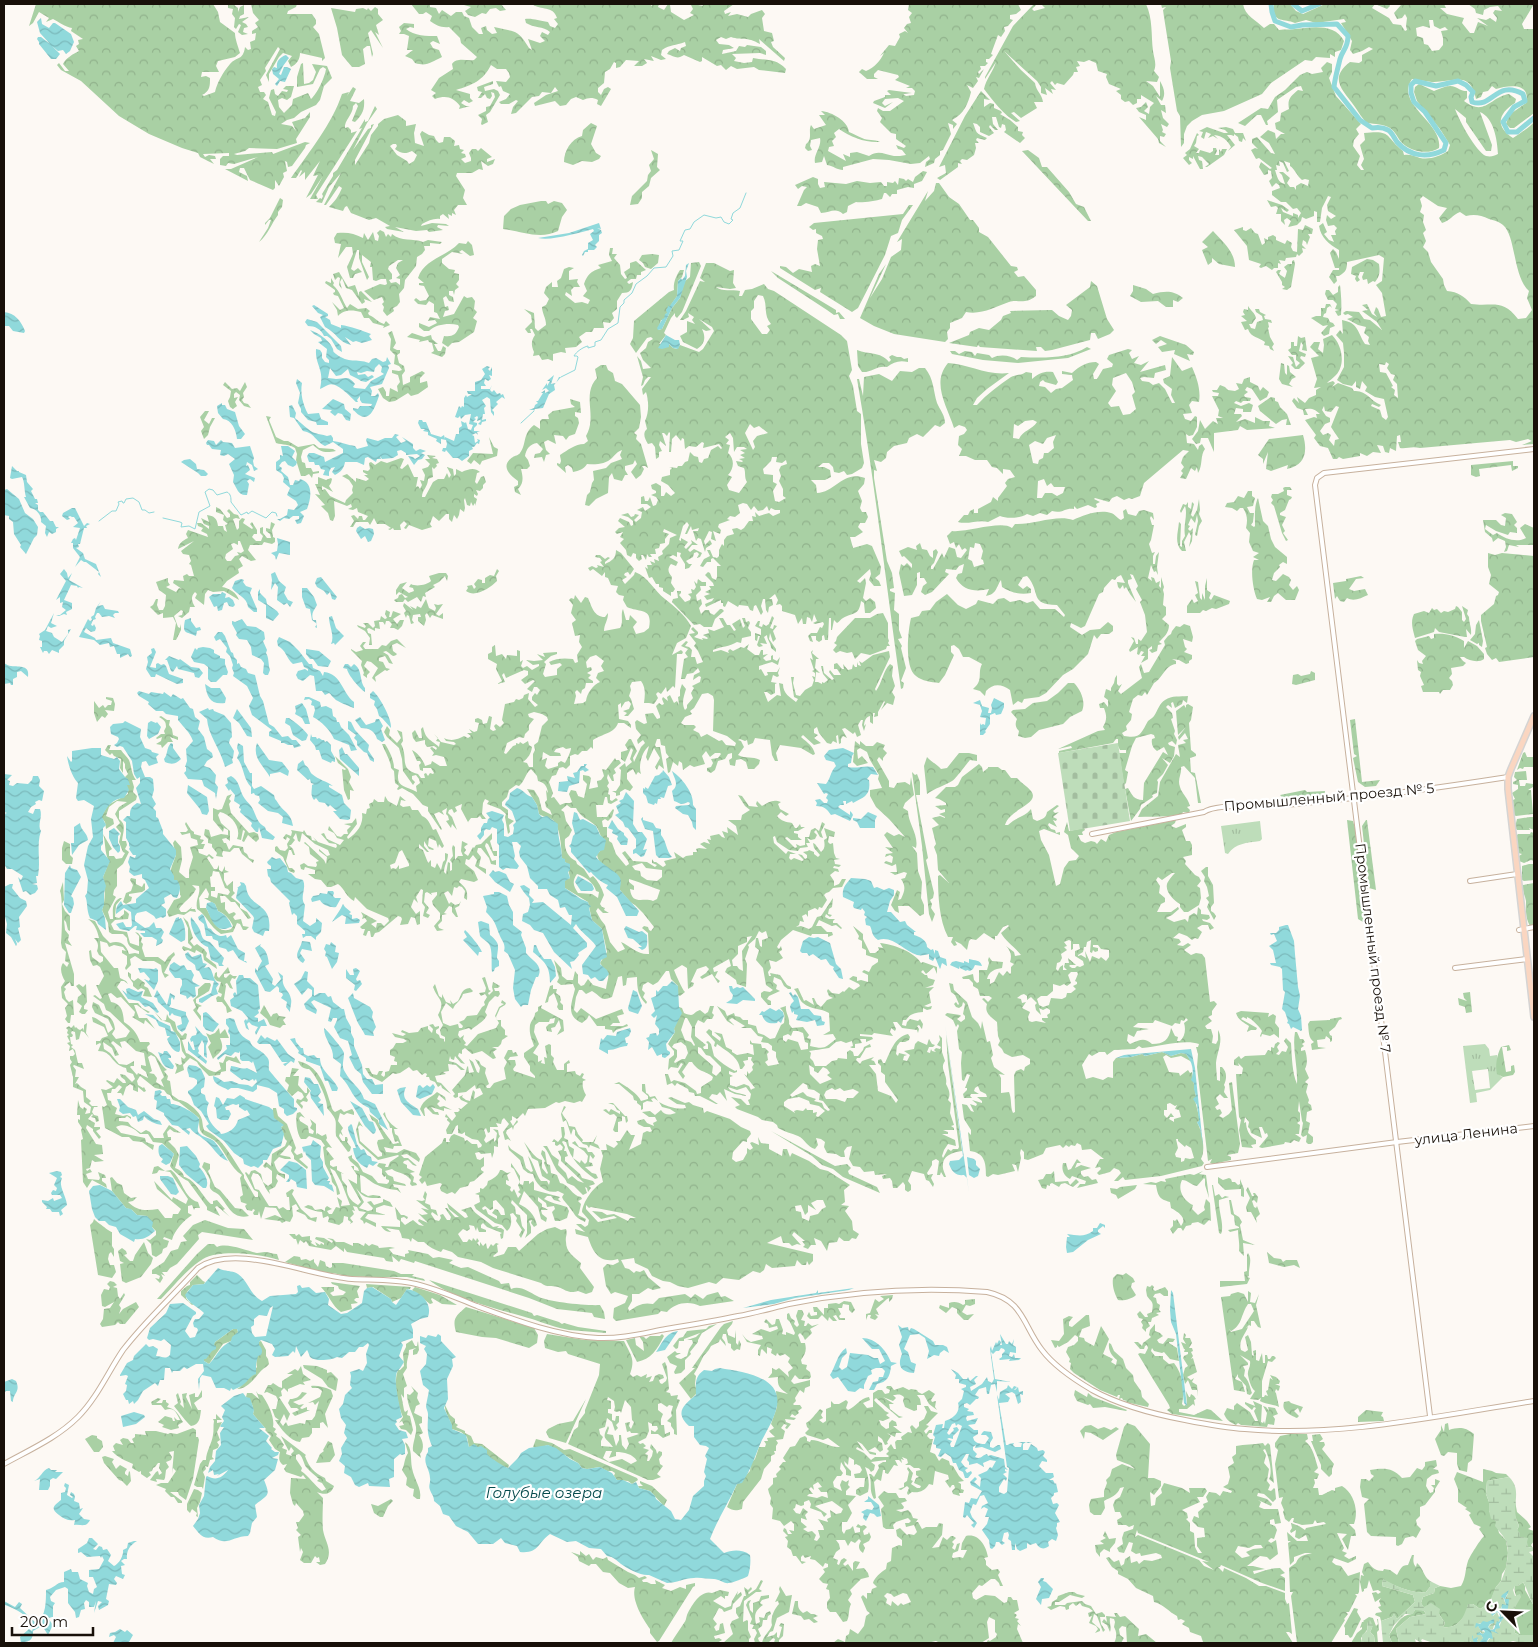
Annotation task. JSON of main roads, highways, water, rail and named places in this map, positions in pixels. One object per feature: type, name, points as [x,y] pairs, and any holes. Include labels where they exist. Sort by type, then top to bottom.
[{"type":"main road","points":[[1534,716],[1508,777],[1508,799],[1521,929],[1527,959],[1534,1017]]},
{"type":"water","points":[[41,18],[42,24],[49,28],[55,23],[71,34],[74,42],[70,51],[66,54],[63,50],[58,51],[52,46],[60,54],[56,59],[51,59],[37,39],[41,37],[50,44],[40,33],[37,22]]},
{"type":"water","points":[[286,55],[289,58],[279,74],[281,75],[284,67],[291,69],[285,82],[280,81],[277,86],[275,84],[279,79],[273,74],[272,69],[274,67],[277,68],[279,60]]},
{"type":"water","points":[[599,223],[601,229],[597,228],[602,233],[599,235],[599,241],[595,245],[597,247],[594,250],[588,250],[583,256],[584,251],[588,249],[588,243],[593,240],[590,234],[594,231],[593,229],[558,238],[538,238],[569,233]]},
{"type":"water","points":[[689,263],[686,271],[687,277],[680,298],[672,308],[662,329],[658,330],[657,328],[667,313],[666,310],[677,296],[678,281],[681,278],[682,280],[685,276],[686,265]]},
{"type":"water","points":[[314,305],[328,314],[325,317],[330,320],[331,324],[341,328],[341,325],[348,326],[371,334],[369,336],[372,340],[362,343],[353,342],[345,337],[351,345],[343,342],[325,327],[320,317],[323,315],[318,313],[312,306]]},
{"type":"water","points":[[4,312],[17,318],[25,331],[24,333],[13,331],[9,326],[4,326]]},
{"type":"water","points":[[307,319],[317,322],[341,346],[342,352],[337,349],[331,339],[324,336],[315,327],[308,326],[305,322]]},
{"type":"water","points":[[310,330],[325,339],[334,352],[345,359],[369,363],[372,359],[376,358],[383,362],[386,361],[387,357],[391,364],[388,365],[389,368],[382,384],[370,387],[372,391],[371,396],[375,396],[378,393],[379,396],[375,408],[367,417],[358,415],[353,410],[353,408],[358,409],[360,406],[371,406],[372,404],[362,403],[360,396],[357,400],[358,402],[356,402],[343,390],[332,384],[320,389],[321,372],[316,349],[320,350],[325,362],[329,363],[329,360],[326,357],[327,349],[318,342],[322,341],[321,338]],"holes":[[[379,364],[382,367],[381,372],[384,374],[371,381],[365,389],[353,387],[355,384],[348,378],[328,378],[330,368],[336,376],[341,375],[348,369],[350,375],[366,382],[374,377],[372,375],[368,377],[365,374],[358,375],[357,372],[374,372]]]},
{"type":"water","points":[[666,335],[679,340],[680,345],[678,349],[673,348],[669,344],[669,347],[658,348]]},
{"type":"water","points":[[487,366],[490,367],[488,369],[490,371],[492,367],[492,376],[489,375],[491,379],[488,381],[485,379],[484,383],[486,386],[481,386],[481,389],[490,389],[492,385],[490,390],[492,392],[494,390],[497,394],[503,394],[505,399],[502,397],[496,402],[498,404],[492,410],[494,416],[491,412],[490,399],[487,397],[482,400],[486,406],[482,420],[486,419],[486,421],[482,422],[481,425],[478,424],[481,421],[477,421],[477,416],[474,418],[476,419],[473,422],[477,423],[477,425],[474,431],[480,431],[477,432],[478,435],[476,433],[472,435],[474,436],[475,443],[478,441],[477,439],[480,440],[479,444],[477,443],[472,447],[473,449],[469,451],[469,456],[462,461],[458,458],[453,458],[446,450],[445,452],[442,451],[443,448],[446,448],[446,440],[441,439],[441,444],[436,441],[437,439],[428,435],[428,432],[423,431],[425,429],[421,429],[418,423],[419,420],[426,422],[431,434],[441,437],[444,435],[445,439],[445,437],[454,441],[456,434],[459,434],[459,428],[462,426],[461,421],[466,422],[468,429],[471,430],[473,425],[469,424],[471,414],[465,415],[461,419],[460,416],[458,418],[455,417],[459,406],[461,408],[462,406],[464,407],[466,395],[467,397],[472,394],[468,394],[467,391],[475,391],[475,382],[481,380],[485,374],[482,369]]},
{"type":"water","points":[[554,375],[551,384],[556,383],[554,385],[555,390],[549,394],[543,408],[535,409],[533,412],[534,410],[529,410],[538,403],[536,401],[538,401],[543,393],[541,393],[545,390],[545,393],[549,391],[546,388],[542,390],[550,381],[547,381]]},
{"type":"water","points":[[297,379],[302,383],[302,399],[308,414],[319,413],[321,419],[328,422],[328,425],[317,425],[316,422],[308,420],[301,412],[298,403],[300,393],[296,383]]},
{"type":"water","points":[[333,399],[344,404],[345,409],[351,414],[350,421],[346,420],[342,414],[338,413],[335,416],[330,412],[332,410],[322,409]]},
{"type":"water","points":[[222,403],[227,409],[235,412],[239,426],[245,434],[241,439],[237,439],[235,429],[231,423],[223,419],[218,413],[217,406]]},
{"type":"water","points":[[292,405],[296,413],[295,418],[313,432],[327,436],[331,435],[333,441],[355,446],[357,449],[368,446],[367,438],[378,441],[392,438],[395,434],[399,435],[396,437],[401,443],[406,441],[402,437],[413,444],[413,448],[416,451],[420,449],[426,451],[421,453],[425,455],[414,465],[408,456],[415,459],[420,456],[417,454],[406,455],[401,450],[397,451],[398,455],[393,458],[382,459],[380,456],[381,459],[377,459],[376,462],[368,457],[365,458],[364,465],[357,462],[345,462],[342,470],[337,474],[335,475],[332,472],[335,467],[331,468],[329,476],[323,475],[325,470],[321,469],[319,465],[315,465],[314,462],[309,462],[307,456],[309,453],[324,457],[325,462],[343,453],[343,449],[333,442],[325,446],[313,435],[303,431],[294,418],[290,417],[289,406]]},
{"type":"water","points":[[208,440],[214,441],[216,445],[221,440],[232,443],[235,448],[250,446],[254,458],[254,466],[258,469],[254,471],[252,465],[247,462],[246,466],[248,465],[250,470],[245,474],[255,478],[254,482],[250,479],[247,481],[249,484],[247,495],[240,493],[233,482],[234,475],[229,464],[235,459],[228,454],[220,455],[221,450],[212,449],[207,445]]},
{"type":"water","points":[[281,446],[288,446],[295,451],[292,457],[297,462],[296,465],[293,467],[285,461],[279,466],[282,468],[281,471],[288,477],[290,485],[293,485],[295,480],[299,481],[300,479],[308,484],[310,491],[307,509],[300,512],[304,516],[301,523],[297,524],[295,520],[299,519],[299,516],[293,516],[289,519],[284,518],[280,521],[277,519],[287,515],[288,509],[294,510],[298,505],[296,501],[287,495],[290,488],[283,482],[282,474],[276,470],[276,462],[280,459],[280,455],[283,456]]},
{"type":"water","points":[[190,459],[196,464],[197,469],[204,470],[208,474],[201,476],[181,462]]},
{"type":"water","points":[[12,466],[17,471],[26,475],[27,482],[33,489],[31,491],[35,499],[37,499],[38,503],[35,503],[38,505],[38,510],[43,512],[50,521],[53,521],[56,527],[59,527],[56,529],[56,532],[52,534],[49,532],[47,537],[45,533],[46,526],[41,522],[40,515],[37,511],[30,508],[24,497],[26,497],[22,477],[10,478]]},
{"type":"water","points":[[7,489],[19,499],[25,513],[33,519],[38,527],[37,535],[26,554],[20,547],[21,545],[14,534],[13,522],[9,519],[9,516],[4,515],[4,490]]},
{"type":"water","points":[[75,508],[84,526],[87,523],[90,524],[86,526],[87,528],[84,528],[80,544],[78,544],[79,547],[76,548],[83,553],[85,559],[96,564],[101,577],[98,574],[99,572],[81,560],[75,567],[80,557],[73,548],[73,543],[71,543],[73,539],[75,538],[76,540],[80,528],[73,527],[78,523],[74,517],[70,516],[68,517],[70,519],[67,520],[62,516],[63,513]]},
{"type":"water","points":[[360,526],[365,529],[373,529],[374,534],[371,541],[368,542],[365,536],[361,539],[356,531]]},
{"type":"water","points":[[277,538],[290,542],[290,555],[279,553],[276,560],[275,556],[271,553],[277,551]]},
{"type":"water","points":[[64,569],[68,578],[72,573],[69,580],[83,588],[71,585],[64,600],[72,603],[72,609],[66,612],[67,615],[59,616],[56,615],[60,615],[66,610],[62,607],[63,602],[60,603],[60,597],[56,600],[66,581],[60,574]]},
{"type":"water","points":[[275,572],[279,581],[286,587],[284,593],[288,600],[293,602],[290,607],[287,603],[284,605],[277,600],[278,587],[275,583],[271,590],[271,574]]},
{"type":"water","points":[[321,577],[337,597],[335,600],[332,599],[330,592],[327,595],[317,587],[315,583],[317,578]]},
{"type":"water","points":[[244,580],[243,582],[246,586],[252,588],[250,593],[257,612],[248,607],[244,598],[232,588],[235,581]]},
{"type":"water","points":[[302,588],[307,588],[314,597],[317,605],[312,617],[313,620],[316,620],[316,624],[312,620],[310,609],[306,608],[302,597]]},
{"type":"water","points":[[260,589],[260,593],[266,599],[267,604],[279,614],[273,621],[266,618],[266,605],[258,600]]},
{"type":"water","points":[[222,592],[226,594],[225,598],[229,597],[233,600],[235,605],[233,607],[229,606],[227,602],[224,603],[222,610],[218,611],[217,606],[214,607],[209,597],[213,594],[221,594]]},
{"type":"water","points":[[101,601],[98,606],[103,605],[105,609],[118,611],[119,613],[113,615],[115,618],[109,616],[102,617],[97,613],[96,619],[93,620],[91,625],[93,626],[94,624],[95,631],[91,632],[86,628],[84,632],[96,640],[111,638],[113,643],[130,649],[132,656],[130,657],[128,654],[120,658],[120,654],[117,654],[114,646],[110,647],[109,643],[100,645],[94,640],[79,637],[88,619],[92,620],[91,617]]},
{"type":"water","points":[[54,613],[51,623],[57,626],[51,628],[48,626],[46,631],[52,633],[54,637],[62,642],[68,634],[68,630],[71,629],[59,653],[52,650],[49,654],[47,651],[43,653],[40,647],[42,647],[42,641],[39,640],[39,634],[45,630]]},
{"type":"water","points":[[332,616],[336,628],[344,636],[335,645],[334,643],[331,644],[329,617]]},
{"type":"water","points":[[191,618],[196,628],[200,627],[201,630],[197,631],[196,636],[187,633],[184,628],[185,620]]},
{"type":"water","points":[[242,619],[247,626],[256,627],[264,632],[265,639],[263,641],[267,650],[270,670],[268,675],[263,673],[264,663],[261,659],[252,655],[251,647],[247,640],[239,639],[236,635],[237,633],[232,621],[235,622]]},
{"type":"water","points":[[218,632],[222,632],[225,636],[231,652],[237,660],[237,664],[239,663],[248,673],[255,675],[269,724],[282,737],[288,736],[292,740],[296,740],[301,746],[294,748],[293,745],[281,743],[281,741],[269,736],[269,732],[272,730],[252,715],[249,706],[253,698],[247,686],[233,676],[233,665],[230,656],[226,652],[227,648],[220,639],[216,641],[214,637]]},
{"type":"water","points":[[279,637],[290,642],[309,664],[312,664],[313,668],[320,671],[323,676],[324,672],[335,676],[354,702],[354,708],[336,700],[329,693],[325,695],[322,691],[316,691],[314,676],[310,675],[303,681],[298,679],[296,675],[298,671],[305,669],[308,671],[308,669],[304,667],[302,662],[293,664],[291,662],[278,646],[277,641]]},
{"type":"water","points":[[203,647],[214,650],[214,653],[220,656],[220,658],[225,659],[227,675],[223,675],[216,682],[211,682],[208,679],[208,667],[194,662],[191,657],[195,648],[197,650]]},
{"type":"water","points":[[154,648],[156,652],[150,667],[156,668],[158,663],[164,664],[169,674],[183,679],[183,683],[177,684],[156,674],[155,677],[151,677],[146,669],[147,657],[152,653],[151,649]]},
{"type":"water","points":[[306,649],[319,651],[331,661],[328,667],[318,666],[306,654]]},
{"type":"water","points":[[169,656],[180,659],[191,667],[199,668],[203,673],[199,678],[195,677],[194,673],[178,669],[177,666],[173,672],[171,671],[167,660],[165,660]]},
{"type":"water","points":[[4,663],[26,669],[28,677],[21,671],[17,672],[17,677],[13,679],[13,685],[10,683],[4,684]]},
{"type":"water","points":[[345,664],[351,667],[354,664],[357,666],[365,692],[354,682],[347,669],[343,668]]},
{"type":"water","points":[[205,684],[211,688],[220,688],[226,698],[225,703],[216,703],[210,699]]},
{"type":"water","points":[[139,691],[149,694],[151,692],[163,694],[164,692],[171,697],[173,694],[181,699],[183,698],[190,708],[193,709],[195,717],[200,721],[198,729],[204,737],[207,749],[212,753],[213,757],[204,766],[210,768],[216,775],[215,783],[218,787],[216,799],[215,793],[204,786],[202,780],[188,779],[184,773],[187,761],[186,749],[193,741],[178,720],[178,716],[166,714],[163,711],[156,711],[148,704],[149,702],[139,696],[137,693]]},
{"type":"water","points":[[373,691],[385,708],[390,719],[391,728],[379,716],[374,705],[375,701],[370,698],[370,694]]},
{"type":"water","points":[[305,697],[320,702],[321,707],[326,706],[332,709],[333,716],[349,735],[357,750],[351,751],[349,745],[334,739],[325,726],[313,717],[315,710],[314,706],[311,705],[312,701],[309,699],[304,700]]},
{"type":"water","points":[[994,698],[1004,703],[1004,707],[1001,714],[996,715],[995,713],[990,715],[990,724],[986,732],[980,735],[980,723],[985,725],[986,718],[980,717],[982,711],[980,705],[973,703],[980,700],[982,706],[989,708],[988,713],[991,713],[991,705]]},
{"type":"water","points":[[302,703],[306,709],[310,724],[305,724],[302,718],[295,714],[295,706]]},
{"type":"water","points":[[208,708],[224,715],[231,723],[232,737],[229,743],[234,751],[233,763],[225,767],[207,719],[199,712]]},
{"type":"water","points":[[237,709],[251,728],[252,737],[247,736],[239,723],[233,718]]},
{"type":"water","points":[[360,717],[366,725],[379,719],[383,726],[381,729],[385,740],[382,742],[377,739],[371,730],[361,728],[355,720]]},
{"type":"water","points":[[286,718],[289,718],[304,730],[308,735],[306,740],[302,741],[293,735],[290,726],[285,723]]},
{"type":"water","points":[[125,721],[141,729],[140,737],[145,748],[159,754],[156,757],[158,763],[149,766],[146,761],[142,762],[141,767],[145,777],[153,779],[154,790],[152,797],[156,804],[153,808],[156,811],[156,817],[163,834],[176,850],[176,855],[170,869],[174,880],[179,882],[180,889],[177,898],[171,894],[164,898],[165,903],[161,905],[166,909],[166,916],[156,919],[146,911],[137,913],[135,916],[135,921],[145,928],[154,922],[156,928],[161,928],[164,932],[161,938],[163,940],[162,943],[156,946],[157,940],[152,937],[144,937],[140,933],[145,933],[145,931],[136,930],[137,926],[129,931],[120,929],[116,924],[123,922],[126,927],[131,927],[131,912],[124,908],[116,914],[118,905],[121,901],[123,905],[136,903],[136,899],[149,888],[142,878],[142,874],[134,876],[129,872],[128,862],[130,856],[135,858],[136,855],[133,855],[129,849],[129,843],[126,838],[126,822],[123,820],[130,816],[133,806],[137,803],[141,804],[136,788],[140,783],[140,777],[137,779],[134,774],[132,761],[123,747],[114,745],[119,739],[111,734],[110,727],[113,724]]},
{"type":"water","points":[[151,721],[157,722],[161,727],[158,734],[149,739],[147,736],[148,723]]},
{"type":"water","points":[[348,721],[351,722],[355,730],[369,745],[368,750],[374,762],[357,745],[357,741],[354,738],[356,735],[348,729]]},
{"type":"water","points":[[311,734],[312,737],[327,741],[331,745],[335,762],[332,761],[331,763],[322,759],[319,750],[316,750],[310,740]]},
{"type":"water","points":[[171,743],[181,759],[172,764],[165,762],[164,759]]},
{"type":"water","points":[[238,743],[243,746],[244,762],[250,773],[252,773],[252,786],[254,789],[261,786],[274,795],[280,806],[290,816],[293,826],[282,823],[283,817],[278,813],[268,811],[258,803],[260,800],[259,796],[254,793],[251,794],[251,787],[237,758],[239,753]]},
{"type":"water","points":[[257,743],[269,760],[282,762],[289,771],[288,776],[280,772],[270,774],[270,777],[257,757]]},
{"type":"water","points":[[342,747],[345,754],[359,768],[359,776],[340,759],[339,750]]},
{"type":"water","points":[[101,748],[101,755],[114,759],[117,757],[120,761],[119,769],[128,779],[130,785],[127,785],[129,790],[124,798],[113,802],[102,817],[106,825],[103,828],[101,850],[110,861],[103,877],[106,886],[102,910],[106,930],[97,921],[90,918],[85,896],[88,880],[84,865],[88,846],[93,837],[91,819],[94,806],[84,800],[78,801],[76,798],[78,783],[68,763],[67,756],[71,762],[72,751]]},
{"type":"water","points":[[843,748],[854,753],[848,767],[873,767],[878,775],[871,774],[867,779],[869,780],[869,789],[864,797],[853,803],[852,801],[846,804],[846,801],[843,801],[844,805],[838,807],[850,815],[850,811],[852,813],[850,821],[835,814],[831,815],[825,808],[816,806],[815,800],[820,799],[827,803],[828,800],[826,798],[828,794],[824,794],[817,783],[826,784],[836,766],[834,762],[826,760],[824,756],[829,750]]},
{"type":"water","points":[[303,760],[312,774],[333,786],[329,785],[329,787],[342,795],[344,803],[351,810],[350,819],[340,819],[333,811],[337,811],[330,805],[328,807],[316,798],[314,800],[312,785],[314,784],[297,770],[298,764]]},
{"type":"water","points":[[584,764],[587,764],[585,767],[589,770],[585,772],[583,770],[580,771],[579,783],[569,786],[567,792],[558,791],[559,782],[568,781],[567,776],[575,778],[573,773],[577,772]]},
{"type":"water","points":[[663,770],[669,777],[672,785],[668,786],[664,798],[660,797],[661,799],[658,799],[657,804],[648,803],[643,793],[643,788],[648,789],[655,776],[662,773]]},
{"type":"water","points":[[672,771],[680,778],[692,796],[693,805],[696,809],[696,830],[688,815],[675,808],[676,806],[689,805],[690,803],[681,804],[674,801],[672,791],[676,784]]},
{"type":"water","points":[[4,774],[12,775],[7,780],[10,781],[9,785],[13,786],[17,783],[28,784],[33,776],[38,776],[40,780],[39,786],[44,791],[42,801],[35,802],[36,804],[28,812],[33,814],[35,809],[40,809],[41,815],[39,870],[38,876],[36,876],[37,883],[32,884],[37,885],[38,889],[30,895],[26,891],[23,892],[18,877],[21,880],[23,876],[12,869],[7,869],[4,864],[4,814],[7,813],[4,812]]},
{"type":"water","points":[[231,776],[237,782],[243,796],[260,823],[275,837],[273,840],[262,838],[259,827],[258,832],[256,832],[251,826],[252,823],[240,812],[240,805],[234,801],[235,795],[225,785],[228,783],[227,778]]},
{"type":"water","points":[[188,785],[207,797],[209,811],[207,815],[202,814],[187,793]]},
{"type":"water","points":[[517,788],[532,797],[542,817],[547,816],[558,824],[562,858],[570,864],[568,872],[570,878],[565,881],[565,888],[588,902],[591,906],[589,908],[592,920],[602,929],[607,957],[601,960],[600,964],[609,974],[603,981],[599,981],[595,977],[591,979],[588,975],[583,974],[582,965],[596,946],[576,924],[573,928],[587,943],[587,947],[578,953],[579,955],[574,961],[570,962],[572,969],[554,952],[543,933],[534,930],[530,925],[522,921],[523,914],[528,912],[530,905],[529,898],[520,886],[524,885],[530,889],[529,895],[534,900],[532,903],[543,902],[571,925],[572,915],[569,915],[565,907],[560,908],[558,900],[550,895],[547,889],[538,889],[538,886],[530,878],[527,866],[520,857],[521,846],[517,842],[512,842],[514,859],[519,866],[517,869],[506,868],[503,870],[499,867],[497,829],[492,827],[490,830],[486,829],[480,840],[477,836],[481,832],[484,823],[487,823],[490,818],[486,813],[492,811],[504,815],[502,820],[504,836],[508,837],[513,834],[513,825],[516,822],[512,811],[505,805],[510,793]]},
{"type":"water","points":[[626,792],[634,801],[633,824],[638,832],[642,832],[647,839],[643,850],[647,849],[644,856],[641,857],[636,853],[633,854],[633,850],[636,848],[636,839],[615,815],[619,813],[616,806],[621,803],[619,801],[623,799]]},
{"type":"water","points":[[574,812],[577,813],[580,820],[583,819],[596,826],[600,835],[606,840],[604,850],[600,851],[596,857],[619,876],[621,881],[620,890],[639,911],[637,916],[626,916],[617,897],[606,888],[608,885],[591,872],[589,873],[571,852],[569,846],[575,834],[572,823]]},
{"type":"water","points":[[868,812],[877,816],[875,828],[860,828],[853,818],[861,819]]},
{"type":"water","points":[[643,817],[643,820],[653,823],[656,828],[661,829],[661,835],[672,857],[659,858],[656,855],[653,831],[645,829],[641,819]]},
{"type":"water","points":[[612,820],[628,839],[627,845],[621,845],[617,839],[618,836],[612,833],[613,830],[608,828]]},
{"type":"water","points":[[80,823],[88,840],[79,845],[72,855],[71,843],[74,843],[74,827]]},
{"type":"water","points":[[114,828],[120,834],[118,836],[118,843],[120,851],[118,853],[109,838],[109,831]]},
{"type":"water","points":[[272,857],[280,858],[287,867],[288,872],[296,878],[303,880],[303,902],[305,905],[303,921],[310,926],[316,922],[316,918],[322,923],[321,932],[316,937],[316,940],[311,936],[303,938],[302,934],[305,934],[305,931],[297,924],[297,916],[294,913],[292,915],[290,901],[271,882],[267,869],[271,869],[271,866],[267,862]]},
{"type":"water","points":[[70,865],[71,868],[77,870],[81,877],[71,896],[74,904],[71,913],[69,913],[64,905],[65,873]]},
{"type":"water","points":[[493,870],[506,874],[510,882],[514,884],[510,892],[495,882],[489,875]]},
{"type":"water","points":[[578,876],[592,884],[594,889],[592,891],[581,891],[575,882]]},
{"type":"water","points":[[851,878],[871,881],[874,888],[894,890],[894,895],[887,912],[891,912],[900,922],[905,921],[916,932],[914,932],[914,935],[921,938],[927,947],[931,950],[933,949],[935,954],[935,950],[938,951],[940,957],[946,959],[947,966],[942,963],[940,969],[935,957],[933,961],[929,959],[929,954],[917,955],[894,941],[878,940],[873,935],[870,926],[866,925],[865,919],[867,917],[864,915],[865,912],[862,908],[861,910],[854,908],[854,902],[843,897],[844,887]]},
{"type":"water","points":[[240,882],[244,883],[251,899],[267,915],[269,931],[265,931],[263,936],[254,932],[252,928],[253,916],[236,898],[237,888],[241,885]]},
{"type":"water","points":[[13,884],[12,888],[20,898],[26,901],[27,906],[19,917],[20,927],[18,928],[21,940],[18,943],[15,939],[16,946],[11,937],[6,933],[7,924],[4,913],[4,887]]},
{"type":"water","points":[[328,891],[333,891],[335,898],[341,898],[336,907],[327,906],[320,900],[312,902],[313,896],[320,893],[327,894]]},
{"type":"water","points":[[494,892],[507,896],[513,912],[513,925],[522,932],[521,935],[526,953],[540,969],[531,990],[528,1005],[521,1007],[515,999],[513,988],[515,970],[508,954],[504,951],[504,944],[495,923],[486,912],[487,907],[483,896],[494,894]]},
{"type":"water","points":[[212,902],[218,911],[227,918],[232,927],[220,929],[212,921],[206,908],[207,903]]},
{"type":"water","points":[[343,904],[351,912],[349,914],[352,915],[352,919],[357,918],[360,920],[359,923],[345,924],[346,917],[342,915],[332,922]]},
{"type":"water","points":[[202,914],[208,928],[215,934],[219,936],[226,935],[227,938],[231,935],[238,949],[245,953],[244,961],[247,963],[239,959],[233,950],[228,952],[226,949],[219,947],[218,941],[213,939],[212,936],[206,936],[204,924],[198,917]]},
{"type":"water","points":[[179,917],[185,932],[185,940],[181,942],[169,934],[176,918]]},
{"type":"water","points":[[191,917],[203,938],[210,942],[224,958],[222,964],[224,966],[219,966],[218,963],[211,960],[208,947],[198,939],[193,930]]},
{"type":"water","points":[[481,921],[489,924],[490,935],[498,945],[497,958],[499,966],[492,972],[490,947],[480,936],[478,922]]},
{"type":"water","points":[[1288,925],[1294,941],[1300,996],[1298,1009],[1301,1016],[1301,1031],[1293,1027],[1291,1029],[1287,1023],[1285,1012],[1282,1009],[1285,992],[1283,990],[1282,969],[1270,963],[1276,963],[1273,950],[1269,946],[1277,941],[1274,934],[1271,935],[1270,933],[1276,933],[1279,927]]},
{"type":"water","points":[[626,926],[639,932],[642,931],[647,935],[646,948],[642,950],[638,947],[642,947],[633,939],[628,938],[624,929]]},
{"type":"water","points":[[465,930],[482,952],[479,952],[478,956],[463,940],[467,937],[464,932]]},
{"type":"water","points":[[809,937],[818,937],[830,943],[836,964],[841,969],[843,979],[839,978],[833,969],[834,967],[826,959],[821,960],[813,954],[809,956],[807,953],[800,951],[803,941]]},
{"type":"water","points":[[302,941],[310,942],[312,951],[302,949],[300,953],[305,960],[303,963],[297,955]]},
{"type":"water","points":[[331,942],[336,946],[335,952],[339,953],[337,962],[332,969],[325,956],[326,952],[324,949],[326,944],[330,945]]},
{"type":"water","points":[[261,944],[260,946],[268,956],[269,964],[265,966],[273,979],[272,984],[275,986],[281,979],[278,972],[283,976],[284,987],[291,999],[290,1012],[286,1007],[287,1002],[281,998],[283,995],[279,992],[279,988],[277,986],[270,992],[265,991],[255,972],[255,968],[258,971],[262,961],[255,948]]},
{"type":"water","points":[[534,945],[536,945],[544,959],[551,959],[555,967],[556,976],[550,983],[548,968],[533,952]]},
{"type":"water","points":[[188,952],[192,957],[201,954],[203,963],[207,964],[204,968],[209,967],[219,984],[216,988],[218,994],[202,1003],[199,1002],[199,999],[211,993],[214,981],[203,979],[199,971],[196,970],[195,965],[186,958],[185,954]]},
{"type":"water","points":[[969,959],[979,961],[982,966],[975,965],[970,971],[966,971],[960,968],[960,966],[959,969],[950,965],[956,961],[969,963]]},
{"type":"water","points":[[174,962],[180,966],[184,965],[187,970],[191,970],[194,975],[193,982],[200,986],[195,987],[196,996],[193,998],[191,996],[187,999],[186,996],[180,994],[182,980],[175,978],[169,970],[170,965]]},
{"type":"water","points":[[138,968],[156,968],[158,970],[158,981],[154,990],[144,979],[149,981],[150,979],[144,972],[140,973]]},
{"type":"water","points":[[356,968],[360,971],[356,979],[357,981],[360,980],[362,984],[356,991],[354,990],[355,985],[346,978],[346,969],[350,975],[354,975],[353,969]]},
{"type":"water","points":[[305,971],[308,972],[307,981],[314,988],[314,996],[319,993],[325,993],[328,997],[331,996],[333,1002],[344,1009],[351,1027],[354,1046],[362,1065],[363,1074],[367,1079],[372,1079],[375,1085],[383,1084],[383,1094],[372,1094],[363,1082],[361,1074],[355,1069],[349,1057],[352,1055],[348,1041],[340,1038],[334,1027],[337,1018],[333,1018],[331,1022],[328,1021],[331,1008],[314,1000],[311,1002],[317,1010],[316,1014],[306,1009],[304,1004],[312,996],[312,990],[308,988],[302,995],[294,984],[301,979]]},
{"type":"water","points":[[239,975],[243,975],[244,978],[250,978],[258,985],[260,1009],[258,1010],[259,1013],[254,1017],[258,1018],[258,1022],[264,1019],[267,1026],[261,1026],[256,1035],[255,1032],[258,1027],[249,1022],[247,1024],[249,1030],[246,1028],[244,1021],[246,1019],[247,1021],[248,1018],[242,1011],[231,1006],[230,1000],[234,997],[233,994],[235,992],[237,995],[236,981]]},
{"type":"water","points":[[672,981],[678,986],[679,1007],[682,1013],[674,1029],[675,1032],[666,1044],[670,1054],[665,1058],[662,1057],[662,1054],[657,1056],[652,1047],[648,1050],[649,1042],[646,1038],[650,1034],[656,1033],[657,1036],[659,1034],[659,1029],[655,1024],[657,1015],[654,1018],[651,1015],[655,1011],[651,998],[656,996],[656,990],[658,992],[663,986],[667,986]]},
{"type":"water","points":[[729,986],[732,986],[733,989],[743,987],[755,1001],[743,1000],[737,1004],[726,1003],[732,999],[733,995]]},
{"type":"water","points":[[129,988],[138,992],[143,991],[141,997],[153,1003],[159,1012],[157,1013],[149,1006],[145,1007],[139,1001],[128,999],[122,990],[127,994],[126,989]]},
{"type":"water","points":[[157,990],[167,1005],[170,993],[175,996],[174,1000],[172,997],[169,1007],[186,1012],[189,1021],[182,1032],[177,1026],[182,1024],[181,1017],[172,1013],[169,1015],[169,1012],[154,997]]},
{"type":"water","points":[[633,990],[637,992],[642,1006],[638,1014],[629,1011],[628,1008]]},
{"type":"water","points":[[791,992],[793,996],[795,994],[798,997],[801,1009],[809,1009],[814,1015],[821,1016],[822,1021],[825,1022],[824,1025],[817,1026],[815,1020],[807,1022],[796,1020],[798,1015],[794,1014],[794,1011],[792,1013],[790,1007],[794,1001],[789,993]]},
{"type":"water","points":[[353,993],[354,998],[370,1007],[373,1012],[372,1017],[376,1027],[373,1032],[374,1036],[365,1035],[358,1023],[348,998]]},
{"type":"water","points":[[770,1008],[776,1011],[779,1009],[783,1012],[784,1016],[781,1023],[778,1021],[777,1023],[768,1022],[764,1020],[762,1015],[759,1015],[762,1011],[764,1012]]},
{"type":"water","points":[[206,1012],[219,1024],[213,1032],[206,1030],[203,1026],[203,1013]]},
{"type":"water","points":[[145,1014],[153,1015],[159,1021],[170,1026],[171,1031],[175,1032],[180,1042],[179,1052],[175,1051],[170,1045],[167,1039],[170,1036],[167,1036],[165,1028],[159,1026],[156,1020]]},
{"type":"water","points":[[226,1019],[234,1019],[241,1034],[268,1058],[269,1070],[294,1099],[294,1107],[297,1110],[293,1114],[287,1116],[284,1113],[284,1109],[279,1106],[277,1093],[269,1088],[257,1085],[257,1089],[253,1092],[238,1088],[228,1090],[218,1085],[213,1079],[213,1076],[224,1082],[232,1081],[252,1087],[257,1082],[256,1079],[254,1081],[253,1079],[249,1081],[242,1080],[230,1071],[231,1066],[247,1068],[257,1073],[253,1061],[252,1063],[240,1059],[240,1051],[239,1053],[235,1052],[231,1056],[225,1054],[218,1060],[217,1058],[227,1049],[226,1045],[230,1045],[229,1028],[226,1024]]},
{"type":"water","points":[[945,1024],[967,1178],[964,1175],[955,1173],[949,1164],[950,1161],[959,1160],[963,1156]]},
{"type":"water","points":[[195,1026],[207,1037],[207,1058],[204,1056],[202,1040],[198,1048],[198,1053],[207,1061],[206,1064],[188,1050],[188,1041],[193,1050],[195,1050],[193,1041],[191,1042],[190,1039],[196,1035]]},
{"type":"water","points":[[324,1028],[344,1053],[343,1067],[347,1076],[364,1099],[375,1104],[388,1130],[379,1124],[379,1120],[370,1112],[369,1108],[358,1101],[340,1076],[341,1064],[333,1058]]},
{"type":"water","points":[[630,1028],[629,1036],[625,1038],[626,1043],[628,1043],[627,1046],[608,1050],[608,1054],[599,1049],[601,1038],[603,1040],[607,1035],[616,1036],[617,1032]]},
{"type":"water","points":[[261,1035],[265,1039],[267,1037],[275,1041],[277,1039],[288,1054],[295,1059],[294,1063],[291,1061],[285,1066],[283,1064],[288,1062],[282,1062],[270,1044],[259,1044],[257,1042]]},
{"type":"water","points":[[295,1038],[296,1042],[303,1048],[304,1054],[320,1058],[322,1067],[336,1084],[337,1091],[332,1091],[328,1081],[325,1081],[320,1066],[306,1061],[306,1058],[298,1053],[299,1051],[290,1039]]},
{"type":"water","points":[[1191,1049],[1195,1068],[1203,1146],[1197,1122],[1199,1121],[1197,1105],[1193,1099],[1196,1096],[1194,1083],[1191,1080],[1192,1067],[1186,1054],[1181,1053],[1171,1056],[1162,1052],[1145,1056],[1142,1054],[1116,1058],[1124,1055]]},
{"type":"water","points":[[164,1051],[167,1051],[171,1056],[171,1058],[168,1058],[174,1066],[173,1069],[164,1066],[158,1052],[163,1054]]},
{"type":"water","points":[[189,1065],[201,1069],[205,1078],[201,1093],[205,1095],[209,1103],[207,1115],[211,1123],[221,1134],[232,1130],[238,1120],[250,1115],[247,1110],[245,1111],[239,1107],[239,1104],[233,1104],[225,1107],[231,1114],[228,1120],[217,1118],[214,1106],[216,1097],[219,1098],[223,1105],[227,1098],[234,1099],[240,1095],[245,1099],[269,1107],[273,1110],[274,1118],[284,1125],[281,1127],[284,1134],[281,1146],[273,1149],[267,1160],[263,1160],[263,1163],[258,1168],[244,1164],[243,1159],[234,1153],[224,1141],[206,1126],[209,1124],[201,1111],[194,1105],[188,1093],[197,1084],[197,1080],[189,1077],[187,1070]]},
{"type":"water","points":[[305,1077],[310,1078],[314,1084],[318,1084],[321,1092],[318,1096],[321,1100],[318,1103],[323,1104],[324,1116],[311,1098],[311,1091],[304,1082]]},
{"type":"water","points":[[433,1084],[435,1087],[432,1094],[420,1099],[416,1097],[418,1086],[420,1085],[423,1088],[427,1085],[430,1087]]},
{"type":"water","points":[[406,1087],[404,1091],[405,1098],[418,1109],[421,1116],[413,1115],[401,1102],[397,1090]]},
{"type":"water","points":[[160,1090],[162,1092],[160,1094],[170,1099],[171,1104],[190,1111],[199,1119],[199,1133],[214,1141],[228,1161],[220,1157],[190,1128],[186,1129],[190,1132],[189,1135],[178,1126],[172,1125],[164,1113],[156,1109],[155,1091]]},
{"type":"water","points":[[117,1099],[120,1099],[128,1107],[136,1110],[138,1115],[144,1111],[160,1121],[162,1125],[152,1122],[144,1116],[143,1120],[138,1122],[136,1116],[133,1117],[130,1113],[123,1114],[119,1111],[120,1107]]},
{"type":"water","points":[[350,1101],[362,1108],[369,1121],[373,1122],[376,1130],[375,1133],[373,1134],[365,1126]]},
{"type":"water","points":[[351,1124],[357,1144],[361,1150],[364,1149],[372,1161],[378,1162],[373,1166],[369,1164],[367,1168],[355,1157],[353,1148],[356,1148],[348,1130]]},
{"type":"water","points":[[313,1140],[321,1146],[320,1157],[329,1178],[327,1181],[330,1181],[329,1184],[332,1185],[334,1192],[324,1186],[315,1185],[312,1181],[311,1160],[305,1151],[304,1153],[302,1147],[311,1145]]},
{"type":"water","points":[[162,1144],[174,1154],[170,1163],[166,1165],[161,1162],[163,1159],[159,1153],[159,1146]]},
{"type":"water","points":[[187,1146],[200,1164],[199,1167],[207,1180],[206,1188],[203,1188],[186,1174],[179,1165],[180,1147]]},
{"type":"water","points":[[967,1157],[974,1159],[980,1169],[978,1176],[974,1178],[969,1175]]},
{"type":"water","points":[[289,1161],[297,1163],[306,1170],[307,1189],[297,1187],[296,1182],[291,1179],[289,1182],[286,1182],[289,1175],[280,1170]]},
{"type":"water","points":[[61,1172],[62,1175],[60,1177],[62,1178],[61,1184],[67,1205],[61,1210],[63,1214],[60,1216],[59,1212],[52,1212],[50,1209],[46,1209],[47,1207],[42,1202],[42,1200],[48,1201],[53,1198],[54,1201],[62,1198],[60,1195],[52,1195],[51,1193],[53,1190],[56,1191],[57,1188],[54,1185],[57,1178],[49,1173]]},
{"type":"water","points":[[160,1176],[173,1178],[179,1192],[176,1195],[171,1194],[160,1179]]},
{"type":"water","points":[[100,1185],[112,1191],[126,1208],[131,1209],[137,1215],[147,1216],[153,1222],[152,1227],[155,1231],[146,1238],[135,1239],[134,1242],[120,1234],[116,1227],[109,1225],[105,1221],[99,1221],[92,1209],[89,1191],[93,1186]]},
{"type":"water","points":[[1100,1223],[1105,1225],[1105,1228],[1103,1226],[1098,1230],[1101,1234],[1088,1240],[1073,1252],[1067,1253],[1067,1237],[1070,1237],[1067,1234],[1086,1235],[1093,1231],[1093,1228],[1097,1228]]},
{"type":"water","points":[[218,1268],[233,1272],[242,1277],[255,1295],[262,1301],[270,1296],[296,1294],[298,1292],[297,1286],[300,1285],[302,1288],[309,1287],[316,1293],[325,1292],[329,1299],[328,1305],[341,1314],[347,1313],[362,1303],[364,1291],[372,1287],[391,1299],[396,1305],[407,1289],[416,1292],[424,1298],[429,1307],[428,1317],[411,1324],[413,1338],[401,1342],[403,1345],[399,1356],[404,1362],[397,1372],[396,1381],[402,1417],[396,1420],[395,1424],[399,1430],[406,1432],[408,1438],[402,1439],[405,1445],[405,1454],[400,1454],[394,1459],[394,1477],[389,1479],[390,1487],[369,1486],[368,1483],[359,1487],[355,1485],[351,1477],[344,1473],[345,1466],[339,1461],[342,1454],[341,1448],[347,1438],[344,1433],[346,1425],[341,1418],[339,1409],[343,1404],[345,1395],[352,1388],[350,1385],[350,1372],[359,1369],[363,1371],[367,1363],[368,1343],[363,1347],[359,1347],[355,1352],[349,1352],[342,1358],[319,1360],[312,1359],[307,1350],[301,1357],[296,1346],[295,1353],[293,1351],[288,1356],[275,1357],[272,1355],[275,1349],[272,1344],[261,1340],[259,1345],[262,1352],[258,1356],[256,1374],[240,1387],[233,1390],[231,1388],[230,1391],[224,1388],[216,1388],[211,1377],[202,1375],[199,1390],[198,1379],[204,1371],[203,1364],[196,1364],[187,1369],[184,1367],[180,1371],[173,1371],[172,1373],[170,1368],[165,1368],[164,1380],[160,1380],[158,1386],[155,1383],[143,1391],[134,1404],[133,1401],[129,1404],[123,1394],[126,1391],[127,1385],[125,1384],[128,1376],[120,1376],[127,1363],[133,1360],[134,1356],[146,1344],[149,1347],[153,1346],[158,1349],[156,1356],[165,1358],[170,1355],[171,1345],[164,1339],[161,1341],[149,1340],[147,1338],[150,1328],[166,1313],[170,1304],[183,1303],[196,1312],[185,1331],[190,1338],[195,1337],[198,1330],[194,1327],[193,1323],[195,1319],[199,1319],[204,1313],[191,1303],[185,1295],[193,1285],[204,1284]],"holes":[[[273,1306],[266,1336],[255,1337],[251,1327],[254,1325],[254,1319],[259,1315],[267,1316],[270,1308]],[[233,1329],[237,1329],[238,1332],[232,1337],[231,1341],[221,1349],[209,1364],[204,1361],[216,1349],[215,1342]]]},
{"type":"water","points":[[854,1288],[795,1298],[774,1304],[743,1308],[771,1300],[816,1293],[818,1290],[818,1293]]},
{"type":"water","points":[[1171,1290],[1173,1293],[1187,1406],[1184,1403],[1176,1334],[1171,1322]]},
{"type":"water","points":[[898,1325],[902,1328],[908,1327],[909,1331],[911,1328],[914,1329],[933,1341],[935,1345],[947,1347],[949,1353],[944,1350],[939,1356],[934,1355],[927,1359],[929,1351],[925,1338],[919,1334],[910,1335],[904,1349],[908,1352],[911,1362],[916,1364],[914,1373],[903,1370],[900,1365],[902,1354],[899,1345],[902,1337]]},
{"type":"water","points":[[678,1331],[665,1350],[656,1352],[667,1336]]},
{"type":"water","name":"Голубые озера","points":[[438,1334],[441,1336],[441,1341],[456,1357],[452,1359],[453,1366],[447,1379],[448,1399],[444,1408],[452,1429],[466,1435],[469,1447],[474,1444],[478,1447],[481,1446],[487,1450],[487,1454],[491,1458],[508,1468],[521,1453],[529,1448],[548,1445],[556,1448],[578,1463],[582,1468],[600,1467],[612,1473],[617,1480],[623,1480],[632,1484],[636,1482],[639,1488],[650,1491],[656,1499],[671,1511],[675,1519],[681,1520],[689,1510],[693,1496],[704,1486],[706,1476],[704,1472],[707,1459],[705,1456],[709,1448],[700,1445],[694,1437],[694,1426],[689,1426],[681,1413],[682,1409],[696,1395],[696,1381],[699,1375],[704,1370],[712,1371],[720,1368],[739,1371],[759,1377],[767,1382],[777,1396],[774,1416],[748,1473],[742,1483],[737,1484],[710,1539],[724,1553],[737,1551],[750,1555],[748,1576],[729,1583],[716,1579],[691,1578],[667,1583],[631,1570],[607,1556],[601,1549],[589,1548],[576,1541],[567,1542],[550,1534],[538,1547],[526,1552],[520,1552],[517,1546],[505,1543],[501,1538],[493,1544],[478,1544],[468,1532],[456,1526],[449,1516],[443,1514],[440,1506],[434,1501],[429,1488],[430,1474],[425,1459],[428,1448],[432,1446],[428,1433],[426,1406],[429,1390],[423,1385],[420,1371],[426,1364],[427,1354],[424,1349],[426,1346],[420,1343],[420,1336],[426,1338],[428,1335],[436,1337]]},
{"type":"water","points":[[1000,1334],[1006,1344],[1009,1341],[1012,1344],[1014,1339],[1013,1345],[1016,1347],[1016,1353],[1010,1352],[1009,1356],[1012,1357],[1014,1354],[1015,1358],[1021,1358],[1009,1361],[1010,1359],[1000,1360],[1005,1351],[1004,1349],[1001,1348],[993,1354],[991,1352],[995,1379],[1011,1382],[997,1381],[997,1392],[995,1384],[991,1385],[989,1394],[987,1394],[986,1387],[979,1389],[975,1395],[979,1397],[978,1399],[970,1405],[964,1404],[964,1407],[969,1409],[967,1411],[973,1412],[974,1415],[967,1416],[966,1418],[967,1421],[978,1418],[975,1424],[968,1425],[974,1430],[978,1430],[978,1434],[973,1437],[976,1442],[985,1444],[989,1438],[986,1435],[981,1435],[984,1431],[991,1432],[993,1438],[990,1447],[993,1448],[1000,1445],[1001,1449],[995,1452],[982,1447],[975,1448],[976,1445],[973,1447],[973,1450],[977,1454],[975,1457],[977,1458],[987,1454],[988,1456],[991,1455],[1004,1459],[1005,1467],[1008,1470],[1005,1469],[1007,1472],[1003,1474],[1007,1478],[1006,1481],[1004,1479],[999,1487],[999,1492],[1004,1494],[1007,1492],[1009,1468],[1007,1467],[997,1395],[999,1400],[1000,1392],[1007,1388],[1008,1385],[1012,1389],[1014,1386],[1017,1387],[1014,1390],[1018,1387],[1019,1392],[1023,1391],[1023,1395],[1020,1394],[1021,1402],[1018,1404],[1015,1394],[1012,1392],[1005,1394],[1010,1398],[1008,1402],[999,1403],[1006,1445],[1014,1443],[1015,1447],[1021,1447],[1022,1443],[1018,1442],[1026,1442],[1023,1444],[1023,1450],[1028,1450],[1031,1444],[1038,1451],[1043,1450],[1045,1452],[1043,1456],[1047,1462],[1042,1461],[1039,1466],[1046,1473],[1053,1473],[1054,1477],[1049,1480],[1053,1480],[1056,1483],[1058,1492],[1054,1493],[1051,1498],[1053,1504],[1057,1503],[1059,1505],[1055,1513],[1060,1522],[1057,1523],[1058,1535],[1056,1541],[1052,1539],[1048,1542],[1049,1546],[1045,1548],[1040,1548],[1036,1543],[1030,1545],[1027,1543],[1027,1548],[1020,1551],[1015,1543],[1015,1550],[1012,1550],[1011,1541],[1008,1539],[1008,1532],[1004,1533],[1002,1541],[1005,1543],[1002,1545],[996,1542],[992,1549],[990,1548],[989,1540],[982,1530],[987,1524],[989,1517],[985,1517],[988,1509],[984,1507],[981,1509],[982,1506],[988,1503],[984,1495],[980,1496],[976,1505],[973,1504],[970,1512],[977,1523],[974,1528],[971,1525],[974,1523],[967,1515],[965,1518],[963,1517],[965,1502],[969,1503],[971,1498],[977,1499],[982,1491],[971,1485],[970,1482],[975,1477],[977,1479],[974,1482],[980,1487],[981,1478],[978,1475],[987,1471],[990,1467],[992,1468],[996,1461],[990,1460],[983,1463],[984,1467],[977,1463],[969,1465],[967,1460],[969,1454],[966,1454],[961,1462],[968,1468],[965,1470],[967,1473],[971,1471],[972,1473],[968,1478],[965,1478],[956,1463],[953,1463],[951,1457],[945,1453],[941,1457],[938,1456],[941,1449],[936,1448],[936,1445],[933,1444],[936,1425],[943,1424],[942,1428],[944,1428],[945,1421],[956,1415],[958,1403],[962,1399],[964,1391],[961,1389],[966,1387],[966,1385],[959,1383],[959,1379],[955,1379],[956,1375],[951,1369],[963,1379],[968,1377],[970,1381],[978,1376],[974,1380],[976,1384],[970,1387],[971,1391],[982,1384],[987,1377],[988,1381],[992,1383],[994,1379],[990,1349],[991,1346],[992,1351],[999,1340],[1001,1342],[1000,1345],[1002,1345]],"holes":[[[955,1423],[956,1426],[958,1424],[962,1426],[954,1447],[951,1447],[952,1441],[947,1439],[953,1439],[953,1436],[959,1430],[957,1427],[953,1428],[954,1430],[949,1435],[947,1433],[952,1424]]]},
{"type":"water","points":[[862,1338],[876,1342],[891,1362],[897,1363],[891,1366],[887,1378],[877,1384],[874,1390],[869,1390],[873,1382],[878,1381],[879,1377],[883,1377],[885,1371],[882,1368],[871,1370],[872,1374],[868,1376],[864,1389],[860,1388],[855,1392],[848,1391],[838,1377],[833,1379],[830,1375],[846,1348],[847,1353],[842,1358],[839,1367],[842,1370],[847,1367],[850,1353],[878,1358],[880,1364],[885,1361],[879,1349],[872,1349]]},
{"type":"water","points":[[12,1379],[16,1381],[18,1388],[13,1402],[11,1401],[10,1391],[4,1393],[4,1382]]},
{"type":"water","points":[[243,1393],[246,1397],[250,1398],[254,1410],[253,1414],[265,1428],[259,1428],[269,1436],[266,1441],[271,1449],[279,1452],[278,1455],[272,1458],[278,1459],[275,1470],[264,1480],[268,1492],[255,1505],[257,1517],[252,1523],[248,1536],[226,1541],[213,1537],[206,1538],[193,1526],[200,1513],[199,1505],[204,1496],[206,1477],[219,1478],[228,1470],[217,1476],[219,1474],[214,1475],[213,1470],[208,1473],[215,1461],[216,1451],[221,1445],[220,1433],[224,1427],[220,1426],[224,1421],[222,1417],[225,1410],[221,1406],[234,1396]]},
{"type":"water","points":[[134,1412],[145,1417],[136,1424],[123,1427],[121,1416]]},
{"type":"water","points":[[49,1468],[57,1470],[55,1472],[63,1472],[56,1479],[50,1480],[48,1490],[39,1490],[40,1479],[34,1481]]},
{"type":"water","points":[[65,1483],[69,1485],[67,1495],[72,1498],[71,1492],[74,1494],[74,1501],[79,1503],[80,1509],[83,1508],[79,1514],[84,1519],[90,1520],[87,1524],[74,1525],[75,1520],[64,1519],[54,1510],[54,1507],[61,1500],[61,1493],[65,1492]]},
{"type":"water","points":[[868,1496],[879,1505],[881,1516],[877,1517],[870,1513],[866,1521],[863,1518],[864,1514],[861,1512],[867,1509],[872,1510],[874,1507],[871,1502],[864,1502],[868,1499]]},
{"type":"water","points":[[89,1538],[92,1538],[98,1544],[93,1549],[96,1550],[99,1546],[103,1550],[107,1549],[111,1555],[108,1561],[114,1566],[121,1559],[123,1550],[127,1548],[128,1543],[137,1541],[129,1549],[127,1559],[121,1561],[125,1565],[121,1566],[122,1574],[125,1575],[123,1579],[116,1576],[114,1579],[117,1583],[116,1585],[109,1584],[106,1599],[109,1601],[108,1605],[99,1610],[98,1606],[102,1602],[98,1601],[94,1613],[96,1601],[94,1607],[89,1607],[89,1602],[86,1600],[84,1603],[85,1609],[81,1610],[79,1617],[76,1618],[75,1612],[68,1603],[68,1589],[65,1587],[56,1590],[50,1597],[51,1601],[55,1603],[53,1606],[53,1617],[48,1618],[53,1625],[59,1626],[52,1627],[48,1635],[43,1627],[40,1627],[33,1631],[30,1640],[21,1643],[20,1637],[29,1629],[32,1631],[34,1626],[28,1618],[5,1605],[4,1601],[15,1607],[19,1602],[22,1604],[20,1608],[37,1624],[44,1612],[46,1590],[64,1582],[64,1572],[71,1569],[72,1572],[78,1572],[80,1579],[88,1583],[89,1592],[93,1594],[94,1589],[97,1587],[93,1577],[89,1577],[89,1570],[99,1569],[104,1560],[102,1556],[101,1558],[100,1556],[87,1557],[81,1552],[78,1553],[78,1549],[87,1543]]},
{"type":"water","points":[[1041,1578],[1044,1578],[1043,1581],[1053,1589],[1049,1598],[1042,1599],[1041,1605],[1036,1599],[1041,1587],[1038,1582]]},
{"type":"water","points":[[1509,1590],[1505,1599],[1509,1599],[1508,1608],[1505,1613],[1504,1611],[1502,1612],[1501,1617],[1504,1614],[1505,1616],[1499,1624],[1500,1628],[1495,1631],[1499,1634],[1491,1631],[1493,1639],[1489,1638],[1486,1643],[1479,1643],[1483,1638],[1481,1635],[1477,1635],[1477,1632],[1478,1634],[1479,1632],[1483,1634],[1485,1632],[1484,1630],[1481,1631],[1478,1626],[1475,1628],[1476,1623],[1480,1624],[1483,1621],[1487,1622],[1494,1619],[1494,1623],[1488,1627],[1491,1630],[1494,1629],[1497,1621],[1499,1622],[1500,1619],[1498,1618],[1500,1616],[1497,1612],[1492,1616],[1491,1612],[1495,1613],[1497,1610],[1501,1610],[1502,1604],[1506,1605],[1504,1598],[1501,1597]]},
{"type":"water","points":[[120,1629],[125,1632],[127,1630],[133,1635],[129,1642],[113,1643],[116,1637],[114,1635],[109,1637],[110,1633]]},
{"type":"water","points":[[1473,1635],[1473,1639],[1478,1637],[1477,1641],[1479,1643],[1474,1643],[1472,1637]]},
{"type":"waterway","points":[[1271,4],[1275,21],[1291,27],[1337,24],[1348,36],[1348,40],[1340,59],[1334,87],[1360,120],[1372,128],[1380,127],[1388,130],[1397,142],[1408,151],[1419,155],[1438,153],[1444,150],[1446,143],[1425,112],[1414,102],[1411,85],[1415,81],[1436,86],[1458,81],[1466,85],[1473,92],[1472,102],[1479,103],[1485,102],[1507,90],[1514,90],[1523,94],[1525,101],[1514,107],[1503,122],[1508,132],[1517,132],[1534,118]]},
{"type":"waterway","points":[[1293,4],[1302,11],[1319,4]]},
{"type":"waterway","points":[[561,377],[575,370],[578,357],[574,356],[576,353],[588,346],[588,348],[595,346],[595,342],[601,340],[608,329],[618,323],[620,307],[624,300],[632,293],[636,284],[654,268],[666,267],[673,256],[672,251],[679,250],[683,241],[680,241],[685,230],[690,229],[694,222],[704,215],[716,218],[721,217],[724,222],[729,224],[733,220],[731,219],[733,213],[740,208],[746,193]]},
{"type":"waterway","points":[[521,423],[534,411]]},
{"type":"waterway","points":[[163,518],[180,522],[182,523],[181,527],[189,526],[195,529],[199,512],[210,506],[205,492],[209,489],[213,490],[217,495],[227,492],[231,502],[241,515],[252,511],[266,518],[272,512],[276,513],[277,516]]},
{"type":"waterway","points":[[99,521],[112,511],[116,511],[118,502],[122,501],[124,503],[126,499],[133,498],[139,502],[142,510],[149,513],[154,512]]}]
